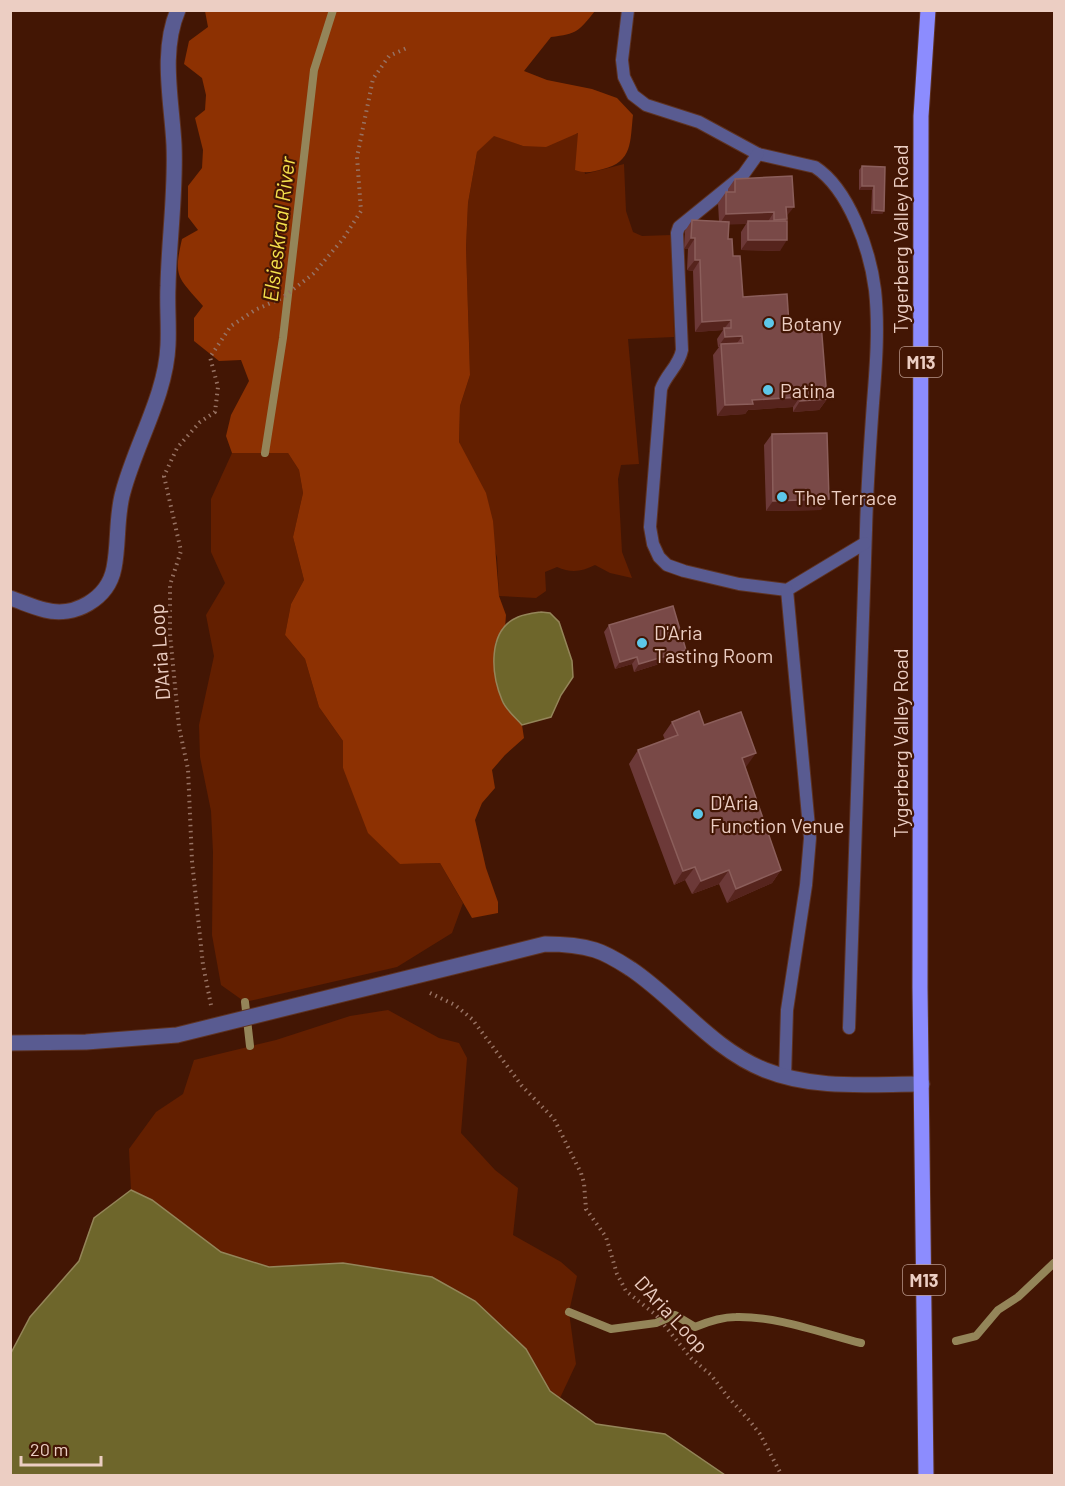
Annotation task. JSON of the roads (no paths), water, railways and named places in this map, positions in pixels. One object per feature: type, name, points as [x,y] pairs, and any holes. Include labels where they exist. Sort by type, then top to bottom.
[{"type":"main road","name":"Tygerberg Valley Road","points":[[926,1476],[920,988],[921,116],[928,10]]},
{"type":"street","points":[[10,598],[46,611],[80,609],[95,600],[108,585],[114,570],[122,494],[160,387],[168,347],[168,286],[174,146],[169,53],[174,18],[178,10]]},
{"type":"street","points":[[10,1042],[138,1039],[177,1035],[545,944],[597,950],[616,959],[649,981],[729,1050],[764,1070],[814,1083],[922,1084]]},
{"type":"lane","points":[[628,10],[622,60],[624,77],[633,95],[646,105],[699,122],[758,154],[814,167],[822,172],[832,182],[853,215],[866,251],[874,289],[876,363],[865,543],[849,1028]]},
{"type":"lane","points":[[758,154],[743,175],[678,227],[676,233],[682,350],[680,359],[661,389],[650,527],[652,544],[659,557],[667,565],[684,571],[739,584],[787,590],[865,543]]},
{"type":"lane","points":[[785,1077],[788,1010],[806,885],[810,838],[787,590]]},
{"type":"waterway","name":"Elsieskraal River","points":[[265,453],[283,338],[314,70],[333,10]]},
{"type":"waterway","name":"Elsieskraal River","points":[[245,1002],[250,1046]]},
{"type":"waterway","points":[[956,1341],[976,1336],[998,1310],[1018,1297],[1054,1263]]},
{"type":"waterway","points":[[569,1312],[611,1329],[656,1323],[675,1315],[695,1327],[725,1318],[752,1317],[783,1322],[861,1343]]},
{"type":"place","name":"Botany","points":[[769,323]]},
{"type":"place","name":"Patina","points":[[768,390]]},
{"type":"place","name":"The Terrace","points":[[782,497]]},
{"type":"place","name":"D'Aria Tasting Room","points":[[642,643]]},
{"type":"place","name":"D'Aria Function Venue","points":[[698,814]]}]
